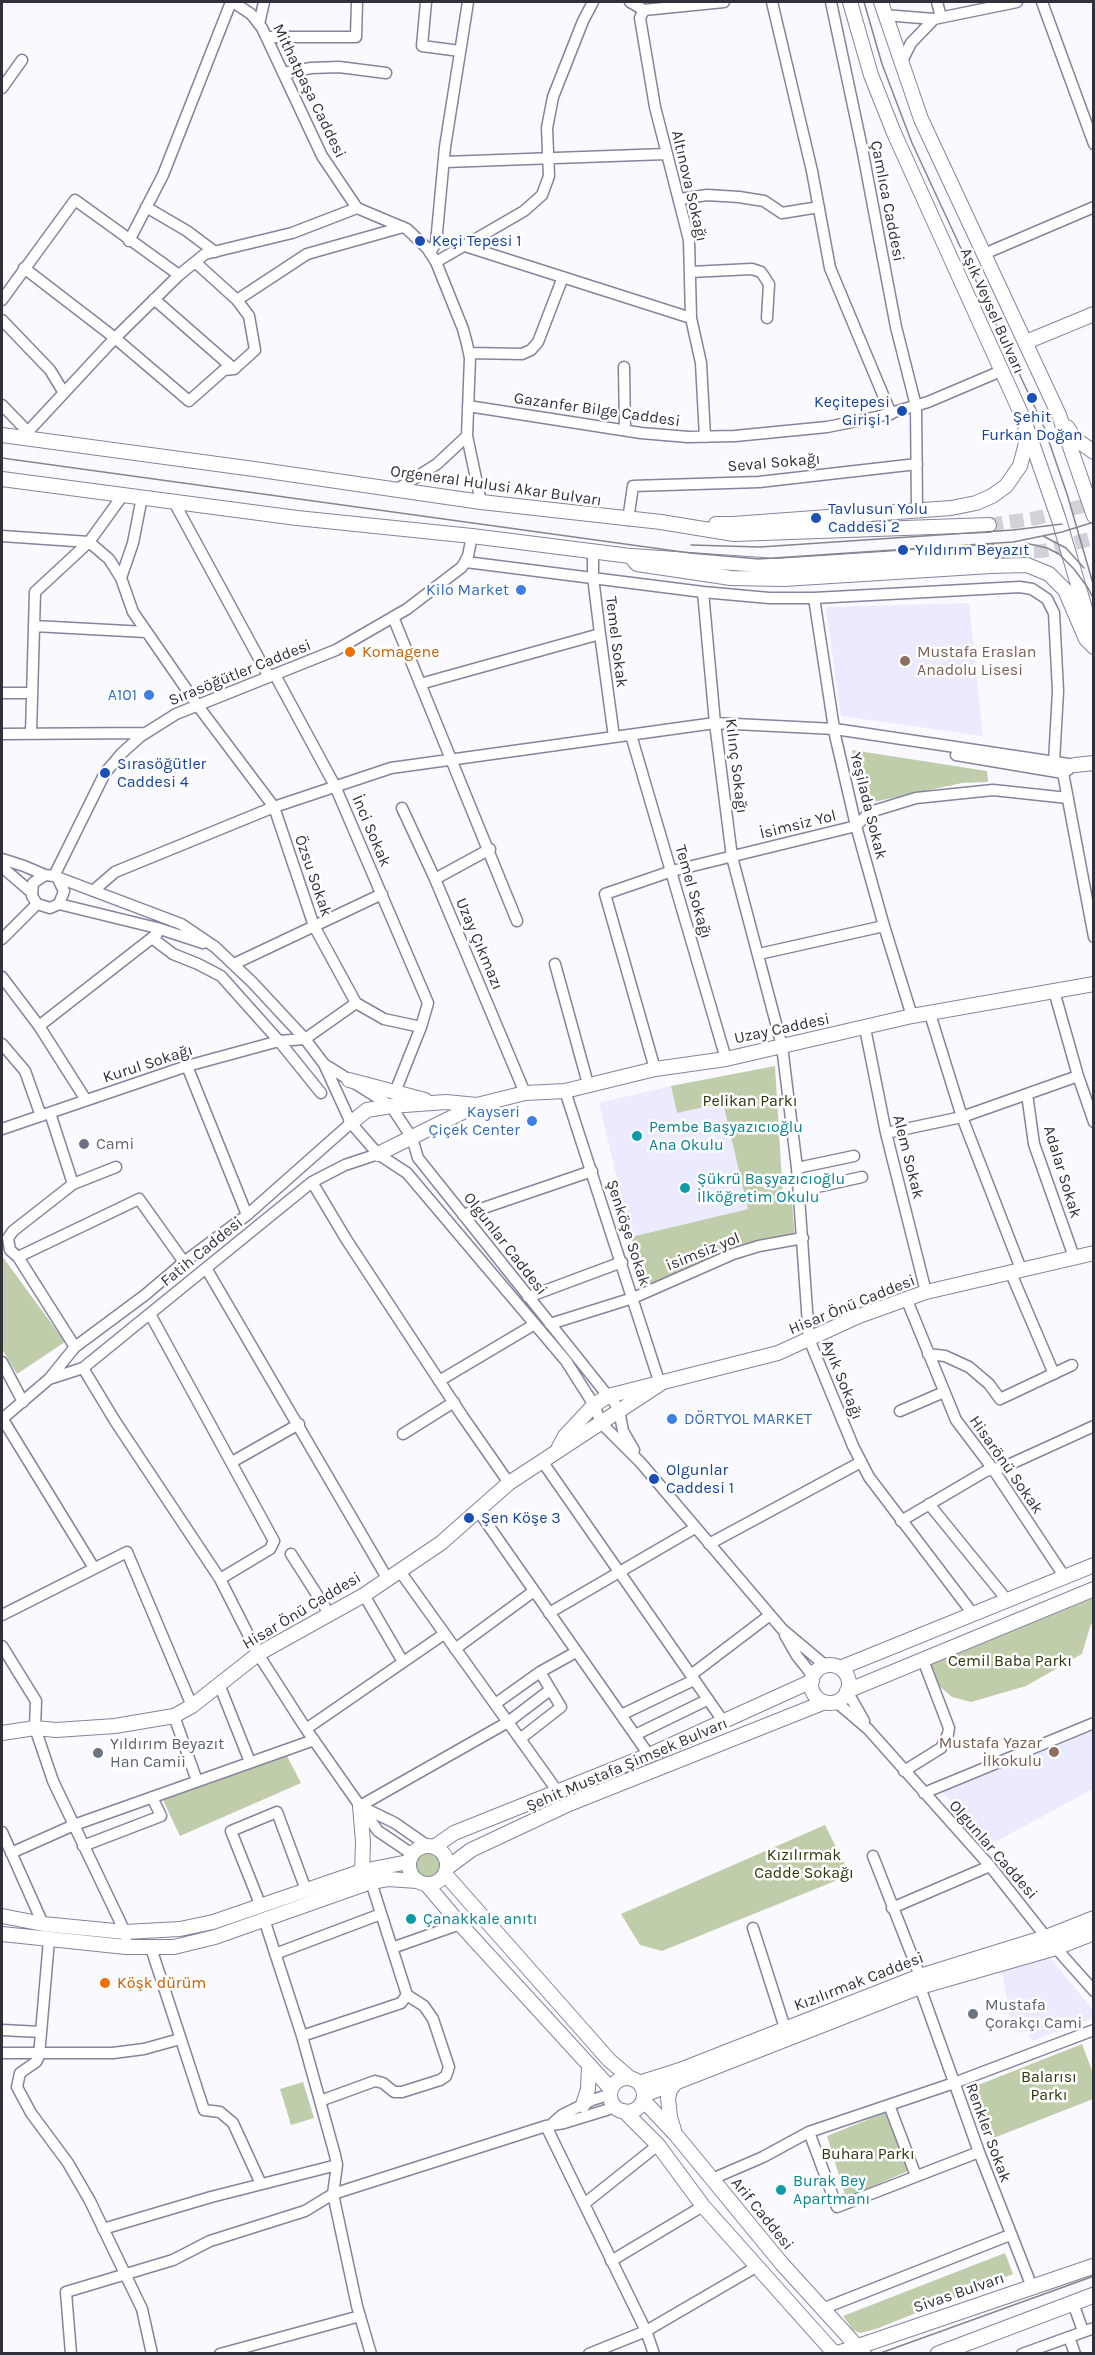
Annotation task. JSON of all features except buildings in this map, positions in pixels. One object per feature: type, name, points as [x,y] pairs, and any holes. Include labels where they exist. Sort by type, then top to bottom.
[{"type":"highway","name":"Sivas Bulvarı","points":[[836,2354],[860,2350],[1094,2266]]},
{"type":"highway","points":[[938,2354],[1094,2295]]},
{"type":"main road","name":"Aşık Veysel Bulvarı","points":[[850,2],[871,75],[894,133],[1024,420],[1059,520],[1094,637]]},
{"type":"main road","name":"Aşık Veysel Bulvarı","points":[[882,7],[921,119],[1059,415],[1094,516]]},
{"type":"main road","points":[[1026,342],[1094,314]]},
{"type":"main road","points":[[1059,415],[1075,439],[1094,452]]},
{"type":"main road","points":[[661,522],[733,524],[951,508],[976,503],[1006,486],[1020,466],[1026,443],[1024,420]]},
{"type":"main road","name":"Orgeneral Hulusi Akar Bulvarı","points":[[2,435],[25,435],[481,502],[661,522],[734,534],[989,525]]},
{"type":"main road","points":[[2,479],[297,518],[472,536],[630,556],[776,566],[992,552]]},
{"type":"main road","points":[[630,556],[637,564],[663,569],[752,579],[784,579],[999,565],[1027,566],[1049,574],[1065,590],[1086,639],[1094,647]]},
{"type":"main road","points":[[1069,769],[1094,763]]},
{"type":"main road","name":"Uzay Caddesi","points":[[378,1154],[477,1105],[525,1094],[565,1091],[655,1069],[726,1059],[912,1016],[1094,984]]},
{"type":"main road","points":[[350,1080],[436,1103]]},
{"type":"main road","name":"Uzay Caddesi","points":[[351,1123],[367,1110],[391,1106],[436,1103],[477,1105]]},
{"type":"main road","name":"Hisar Önü Caddesi","points":[[556,1452],[565,1436],[594,1405],[608,1396],[778,1353],[859,1316],[926,1292],[1094,1253]]},
{"type":"main road","name":"Hisar Önü Caddesi","points":[[2,1733],[35,1728],[56,1730],[115,1726],[174,1716],[192,1706],[258,1653],[364,1595],[441,1543],[509,1483],[660,1384]]},
{"type":"main road","points":[[1094,1565],[833,1667],[820,1668],[812,1679],[816,1696],[830,1702],[847,1691],[1094,1589]]},
{"type":"main road","points":[[833,1667],[849,1681],[847,1691]]},
{"type":"main road","name":"Şehit Mustafa Şimsek Bulvarı","points":[[2,1916],[43,1924],[125,1932],[180,1929],[213,1922],[260,1904],[410,1858],[418,1849],[431,1846],[454,1833],[650,1755],[812,1679]]},
{"type":"main road","name":"Şehit Mustafa Şimsek Bulvarı","points":[[422,1883],[438,1882],[446,1871],[471,1850],[569,1804],[830,1702]]},
{"type":"main road","points":[[360,1806],[363,1842],[362,1871]]},
{"type":"main road","points":[[431,1846],[443,1853],[447,1863],[446,1871]]},
{"type":"main road","points":[[410,1858],[410,1873],[422,1883],[589,2066],[615,2100],[658,2145],[703,2206],[836,2354]]},
{"type":"main road","name":"Arif Caddesi","points":[[446,1871],[609,2060],[639,2089],[782,2264],[860,2350]]},
{"type":"main road","points":[[2,1934],[126,1947],[174,1947],[201,1941],[371,1882],[388,1879],[422,1883]]},
{"type":"main road","name":"Kızılırmak Caddesi","points":[[639,2089],[784,2028],[920,1982],[1094,1918]]},
{"type":"main road","name":"Kızılırmak Caddesi","points":[[639,2089],[677,2081],[920,1982],[1056,1948],[1094,1933]]},
{"type":"main road","points":[[583,2105],[589,2085],[589,2066]]},
{"type":"main road","points":[[676,2135],[670,2117],[668,2098],[670,2090],[677,2081]]},
{"type":"main road","points":[[617,2082],[639,2089],[638,2108],[615,2100],[617,2082]]},
{"type":"street","name":"Mithatpaşa Caddesi","points":[[232,2],[251,14],[259,24],[322,156],[357,208]]},
{"type":"street","points":[[129,241],[163,175],[232,2]]},
{"type":"street","points":[[259,24],[264,2]]},
{"type":"street","points":[[266,38],[356,37],[357,2]]},
{"type":"street","points":[[426,2],[422,46],[460,51]]},
{"type":"street","points":[[433,258],[468,2]]},
{"type":"street","points":[[433,258],[465,246],[537,201],[547,183],[547,128],[553,97],[592,2]]},
{"type":"street","points":[[630,2],[642,12],[724,2]]},
{"type":"street","points":[[772,2],[819,207],[830,268],[891,414]]},
{"type":"street","name":"Çamlıca Caddesi","points":[[831,2],[896,327],[916,406],[917,510]]},
{"type":"street","points":[[901,63],[911,43],[937,18],[937,2]]},
{"type":"street","points":[[882,7],[937,18],[1012,2]]},
{"type":"street","points":[[1042,2],[1094,144]]},
{"type":"street","name":"Altınova Sokağı","points":[[642,12],[640,22],[646,59],[666,154],[680,199],[689,240],[691,318],[701,363],[705,437]]},
{"type":"street","points":[[2,88],[22,60]]},
{"type":"street","points":[[283,73],[311,68],[339,67],[386,73]]},
{"type":"street","points":[[445,162],[666,154]]},
{"type":"street","points":[[680,199],[707,195],[739,197],[764,201],[782,213],[819,207]]},
{"type":"street","points":[[2,300],[6,285],[24,268],[75,200],[179,275]]},
{"type":"street","points":[[146,207],[187,231],[215,252]]},
{"type":"street","points":[[984,254],[1094,207]]},
{"type":"street","points":[[2,405],[25,435],[115,338],[179,275],[205,254],[292,233],[357,208],[402,227],[420,241],[433,258],[464,329],[469,353],[467,436],[481,502]]},
{"type":"street","points":[[237,300],[307,254],[402,227]]},
{"type":"street","points":[[465,246],[691,318]]},
{"type":"street","points":[[24,268],[115,338],[189,401],[224,370],[234,369],[255,350],[249,316],[237,300],[195,262]]},
{"type":"street","points":[[690,272],[752,269],[761,272],[769,284],[767,318]]},
{"type":"street","points":[[469,353],[522,354],[534,348],[563,277]]},
{"type":"street","points":[[154,299],[234,369]]},
{"type":"street","points":[[2,320],[50,370],[64,393]]},
{"type":"street","points":[[624,367],[625,430]]},
{"type":"street","name":"Gazanfer Bilge Caddesi","points":[[468,406],[665,436],[705,437],[827,427],[891,414],[954,392],[1001,371]]},
{"type":"street","points":[[396,490],[437,464],[467,436]]},
{"type":"street","name":"Seval Sokağı","points":[[628,520],[633,486],[759,482],[917,464]]},
{"type":"street","points":[[31,733],[35,592],[89,542],[123,495]]},
{"type":"street","points":[[121,578],[133,543],[142,497]]},
{"type":"street","name":"İnci Sokak","points":[[174,502],[335,786],[428,1003],[421,1027]]},
{"type":"street","points":[[2,536],[89,542]]},
{"type":"street","points":[[472,536],[466,562],[703,592],[769,598],[814,598],[1020,587],[1032,589],[1043,596],[1054,613],[1058,703],[1054,762]]},
{"type":"street","name":"Özsu Sokak","points":[[89,542],[109,559],[121,578],[133,612],[146,632],[274,807],[314,926],[356,1003]]},
{"type":"street","name":"Temel Sokak","points":[[593,551],[593,577],[614,737]]},
{"type":"street","name":"Sırasöğütler Caddesi","points":[[52,877],[105,773],[122,753],[145,733],[164,721],[198,706],[336,650],[393,617],[457,572],[466,562]]},
{"type":"street","name":"Kılınç Sokağı","points":[[703,592],[715,723],[732,857],[782,1046]]},
{"type":"street","name":"Yeşilada Sokak","points":[[814,598],[835,732],[856,826],[912,1016]]},
{"type":"street","points":[[393,617],[490,849],[517,921]]},
{"type":"street","points":[[34,626],[146,632]]},
{"type":"street","points":[[420,684],[600,634]]},
{"type":"street","points":[[2,693],[32,693]]},
{"type":"street","points":[[93,891],[115,872],[274,807],[391,768],[715,723],[835,732],[1054,762],[1069,769]]},
{"type":"street","points":[[835,732],[1069,769]]},
{"type":"street","points":[[2,734],[145,733]]},
{"type":"street","name":"Temel Sokağı","points":[[631,735],[726,1059]]},
{"type":"street","points":[[1069,769],[1068,798],[1094,937]]},
{"type":"street","name":"İsimsiz Yol","points":[[655,1069],[605,894],[672,872],[856,826],[870,812],[900,802],[933,795],[993,790],[1068,798]]},
{"type":"street","name":"Uzay Çıkmazı","points":[[402,808],[435,879],[525,1094]]},
{"type":"street","points":[[435,879],[490,849]]},
{"type":"street","name":"Olgunlar Caddesi","points":[[2,859],[181,924],[215,947],[234,964],[305,1039],[324,1064],[351,1123],[378,1154],[407,1173],[566,1360],[594,1405],[601,1423],[641,1463],[782,1629]]},
{"type":"street","points":[[2,867],[31,892],[37,904],[50,908],[59,904],[164,930],[215,947]]},
{"type":"street","points":[[31,892],[37,879],[52,877],[64,891],[59,904]]},
{"type":"street","points":[[234,964],[382,894]]},
{"type":"street","points":[[2,939],[37,904]]},
{"type":"street","points":[[759,954],[884,926]]},
{"type":"street","points":[[39,1026],[164,930]]},
{"type":"street","points":[[152,938],[173,954],[221,976],[279,1041],[321,1093]]},
{"type":"street","points":[[555,964],[588,1084]]},
{"type":"street","points":[[2,977],[39,1026],[86,1100]]},
{"type":"street","points":[[1054,991],[1078,1076],[1094,1122]]},
{"type":"street","points":[[305,1039],[356,1003],[384,1019],[421,1027],[394,1092]]},
{"type":"street","points":[[930,1014],[962,1116],[1054,1374]]},
{"type":"street","name":"Alem Sokak","points":[[865,1028],[886,1133],[926,1292]]},
{"type":"street","name":"Kurul Sokağı","points":[[2,1128],[187,1066],[279,1041],[305,1039]]},
{"type":"street","points":[[2,1044],[25,1071],[46,1114],[73,1184]]},
{"type":"street","name":"Ayık Sokağı","points":[[782,1046],[797,1168],[809,1339],[861,1462],[878,1491],[973,1614]]},
{"type":"street","name":"Olgunlar Caddesi","points":[[324,1064],[391,1106],[412,1138],[418,1158],[619,1410],[623,1431],[641,1463]]},
{"type":"street","points":[[187,1066],[246,1215]]},
{"type":"street","points":[[886,1133],[962,1116],[1078,1076]]},
{"type":"street","name":"Şenköşe Sokak","points":[[565,1091],[660,1384]]},
{"type":"street","name":"Adalar Sokak","points":[[1028,1094],[1034,1143],[1074,1257]]},
{"type":"street","name":"Fatih Caddesi","points":[[2,1418],[49,1379],[75,1347],[246,1215],[351,1123]]},
{"type":"street","name":"Fatih Caddesi","points":[[49,1379],[83,1368],[312,1182],[345,1165],[378,1154]]},
{"type":"street","points":[[797,1168],[854,1156]]},
{"type":"street","points":[[75,1347],[9,1246],[10,1234],[73,1184],[116,1167]]},
{"type":"street","points":[[463,1215],[592,1171]]},
{"type":"street","points":[[799,1191],[862,1177]]},
{"type":"street","points":[[312,1182],[346,1239],[509,1483]]},
{"type":"street","points":[[18,1257],[139,1199],[183,1262]]},
{"type":"street","name":"isimsiz yol","points":[[550,1324],[633,1298],[733,1254],[759,1246],[803,1238]]},
{"type":"street","points":[[528,1297],[621,1262]]},
{"type":"street","points":[[206,1268],[298,1424],[393,1574],[444,1634],[558,1792]]},
{"type":"street","name":"Hisarönü Sokak","points":[[906,1298],[956,1420],[993,1469],[1064,1576]]},
{"type":"street","points":[[150,1314],[232,1462],[274,1544],[270,1549],[220,1579]]},
{"type":"street","points":[[439,1380],[535,1324]]},
{"type":"street","points":[[928,1353],[962,1362],[982,1378],[1000,1400],[1072,1365]]},
{"type":"street","points":[[2,1362],[23,1402]]},
{"type":"street","points":[[83,1368],[115,1421],[220,1579],[258,1653],[306,1729],[378,1831],[410,1858]]},
{"type":"street","points":[[900,1411],[944,1392]]},
{"type":"street","points":[[403,1434],[454,1402]]},
{"type":"street","points":[[2,1418],[94,1568]]},
{"type":"street","points":[[232,1462],[298,1424]]},
{"type":"street","points":[[901,1521],[993,1469],[1004,1467],[1094,1426]]},
{"type":"street","points":[[542,1461],[723,1721]]},
{"type":"street","points":[[709,1544],[861,1462]]},
{"type":"street","points":[[929,1504],[1008,1600]]},
{"type":"street","points":[[478,1512],[650,1755]]},
{"type":"street","points":[[549,1613],[695,1528]]},
{"type":"street","points":[[2,1615],[127,1552],[192,1706]]},
{"type":"street","points":[[291,1554],[330,1615]]},
{"type":"street","points":[[455,1649],[534,1591]]},
{"type":"street","points":[[364,1595],[403,1662]]},
{"type":"street","points":[[621,1715],[693,1678],[770,1615]]},
{"type":"street","points":[[782,1629],[833,1667]]},
{"type":"street","points":[[782,1629],[812,1679]]},
{"type":"street","points":[[306,1729],[444,1634]]},
{"type":"street","points":[[2,1646],[36,1701],[35,1728],[53,1781],[125,1932],[126,1947]]},
{"type":"street","points":[[495,1704],[540,1672],[576,1652]]},
{"type":"street","points":[[904,1771],[941,1748],[948,1734],[949,1728],[923,1660]]},
{"type":"street","points":[[520,1738],[561,1707],[540,1672]]},
{"type":"street","points":[[219,1684],[250,1762]]},
{"type":"street","points":[[360,1806],[508,1722],[550,1690]]},
{"type":"street","points":[[847,1691],[868,1729]]},
{"type":"street","points":[[635,1735],[707,1700]]},
{"type":"street","points":[[830,1702],[868,1729]]},
{"type":"street","points":[[174,1716],[197,1781]]},
{"type":"street","points":[[924,1793],[1094,1722]]},
{"type":"street","name":"Olgunlar Caddesi","points":[[868,1729],[990,1866],[1046,1937],[1094,1991]]},
{"type":"street","points":[[11,1853],[74,1825],[314,1740]]},
{"type":"street","points":[[83,1846],[161,1816],[152,1797]]},
{"type":"street","points":[[360,1806],[395,1823],[431,1846]]},
{"type":"street","points":[[260,1904],[231,1831],[277,1812],[306,1890]]},
{"type":"street","points":[[2,1832],[43,1924]]},
{"type":"street","name":"Renkler Sokak","points":[[873,1856],[979,2152],[1032,2287]]},
{"type":"street","points":[[892,1908],[990,1866]]},
{"type":"street","points":[[320,2101],[375,2081],[383,2083],[394,2092],[402,2092],[440,2080],[446,2076],[449,2067],[433,2019],[424,2006],[407,1995],[371,1882]]},
{"type":"street","points":[[275,1954],[381,1914]]},
{"type":"street","points":[[264,1919],[302,2036],[337,2165],[333,2194],[370,2354]]},
{"type":"street","points":[[392,1948],[460,1924]]},
{"type":"street","points":[[753,1928],[784,2028]]},
{"type":"street","points":[[49,1940],[39,2053],[36,2062],[20,2073],[16,2082],[31,2113],[68,2163],[126,2274],[146,2322],[152,2354]]},
{"type":"street","points":[[152,1948],[204,2110],[220,2112],[233,2123],[261,2184]]},
{"type":"street","points":[[302,2036],[401,2002],[407,1995]]},
{"type":"street","points":[[2,2030],[41,2032]]},
{"type":"street","points":[[712,2179],[763,2157],[809,2132],[954,2083],[1094,2030]]},
{"type":"street","points":[[2,2053],[126,2052],[180,2039]]},
{"type":"street","points":[[549,2125],[562,2115],[597,2097],[615,2100]]},
{"type":"street","points":[[71,2354],[66,2292],[173,2260],[210,2241],[305,2211],[333,2194],[549,2125],[564,2123],[615,2100]]},
{"type":"street","points":[[889,2105],[916,2176]]},
{"type":"street","points":[[549,2125],[610,2261],[646,2331],[654,2354]]},
{"type":"street","points":[[809,2132],[837,2207],[979,2152]]},
{"type":"street","points":[[584,2204],[658,2145]]},
{"type":"street","points":[[103,2229],[337,2165]]},
{"type":"street","points":[[610,2261],[703,2206]]},
{"type":"street","points":[[822,2309],[1010,2235]]},
{"type":"street","points":[[590,2354],[646,2331],[756,2267]]},
{"type":"street","points":[[1022,2354],[1088,2330],[1073,2303]]},
{"type":"street","points":[[220,2354],[360,2316]]},
{"type":"street","points":[[1069,2337],[1075,2354]]},
{"type":"shaded area","name":"Mustafa Eraslan Anadolu Lisesi","points":[[969,603],[983,736],[841,716],[826,607]]},
{"type":"shaded area","points":[[671,1086],[677,1113],[723,1102],[748,1209],[631,1237],[599,1103]]},
{"type":"shaded area","name":"Mustafa Yazar İlkokulu","points":[[1093,1719],[1093,1789],[993,1843],[934,1784]]},
{"type":"shaded area","points":[[1047,1954],[1093,2010],[1093,2018],[1032,2041],[1028,2031],[1021,2033],[1012,2030],[1002,1971]]},
{"type":"green space","points":[[852,750],[987,771],[988,782],[962,783],[864,804]]},
{"type":"green space","name":"Pelikan Parkı","points":[[775,1066],[783,1199],[792,1203],[795,1237],[646,1289],[631,1237],[748,1209],[723,1103],[677,1113],[671,1086]]},
{"type":"green space","points":[[2,1256],[65,1342],[17,1374],[2,1349]]},
{"type":"green space","name":"Cemil Baba Parkı","points":[[1093,1598],[1093,1623],[1082,1654],[1026,1686],[971,1702],[952,1697],[937,1684],[930,1664]]},
{"type":"green space","points":[[287,1756],[301,1783],[180,1836],[163,1800]]},
{"type":"green space","name":"Kızılırmak Cadde Sokağı","points":[[825,1825],[850,1875],[662,1951],[640,1945],[621,1914]]},
{"type":"green space","points":[[428,1853],[436,1857],[440,1865],[436,1873],[428,1877],[420,1873],[416,1865],[420,1857]]},
{"type":"green space","name":"Balarısı Parkı","points":[[1082,2044],[1093,2073],[1093,2099],[991,2139],[973,2087]]},
{"type":"green space","points":[[303,2082],[314,2118],[291,2125],[280,2089]]},
{"type":"green space","name":"Buhara Parkı","points":[[889,2111],[908,2171],[846,2198],[827,2136]]},
{"type":"green space","points":[[1005,2253],[1013,2274],[876,2329],[860,2333],[853,2330],[843,2316]]},
{"type":"tunnel","points":[[989,525],[1037,518],[1094,503]]},
{"type":"tunnel","points":[[992,552],[1043,551],[1094,538]]},
{"type":"tram line","points":[[864,2],[882,64],[912,143],[1044,427],[1067,494],[1094,587]]},
{"type":"tram line","points":[[2,458],[690,553],[759,559],[1013,542],[1062,532],[1094,522]]},
{"type":"tram line","points":[[691,545],[760,547],[1013,530],[1062,524]]},
{"type":"tram line","points":[[1043,536],[1066,548],[1084,568]]},
{"type":"tram line","points":[[1025,543],[1047,548],[1059,554],[1074,569],[1094,600]]},
{"type":"tram line","points":[[878,2354],[1094,2276]]},
{"type":"place","name":"Keçi Tepesi 1","points":[[420,241]]},
{"type":"place","name":"Şehit Furkan Doğan","points":[[1032,398]]},
{"type":"place","name":"Keçitepesi Girişi 1","points":[[902,411]]},
{"type":"place","name":"Tavlusun Yolu Caddesi 2","points":[[816,518]]},
{"type":"place","name":"Yıldırım Beyazıt","points":[[903,550]]},
{"type":"place","name":"Kilo Market","points":[[521,590]]},
{"type":"place","name":"Komagene","points":[[350,652]]},
{"type":"place","name":"Mustafa Eraslan Anadolu Lisesi","points":[[905,661]]},
{"type":"place","name":"A101","points":[[149,695]]},
{"type":"place","name":"Sırasöğütler Caddesi 4","points":[[105,773]]},
{"type":"place","name":"Kayseri Çiçek Center","points":[[532,1121]]},
{"type":"place","name":"Pembe Başyazıcıoğlu Ana Okulu","points":[[637,1136]]},
{"type":"place","name":"Cami","points":[[84,1144]]},
{"type":"place","name":"Şükrü Başyazıcıoğlu İlköğretim Okulu","points":[[685,1188]]},
{"type":"place","name":"DÖRTYOL MARKET","points":[[672,1419]]},
{"type":"place","name":"Olgunlar Caddesi 1","points":[[654,1479]]},
{"type":"place","name":"Şen Köşe 3","points":[[469,1518]]},
{"type":"place","name":"Mustafa Yazar İlkokulu","points":[[1054,1752]]},
{"type":"place","name":"Yıldırım Beyazıt Han Camii","points":[[98,1753]]},
{"type":"place","name":"Çanakkale anıtı","points":[[411,1919]]},
{"type":"place","name":"Köşk dürüm","points":[[105,1983]]},
{"type":"place","name":"Mustafa Çorakçı Cami","points":[[973,2014]]},
{"type":"place","name":"Burak Bey Apartmanı","points":[[781,2190]]}]
